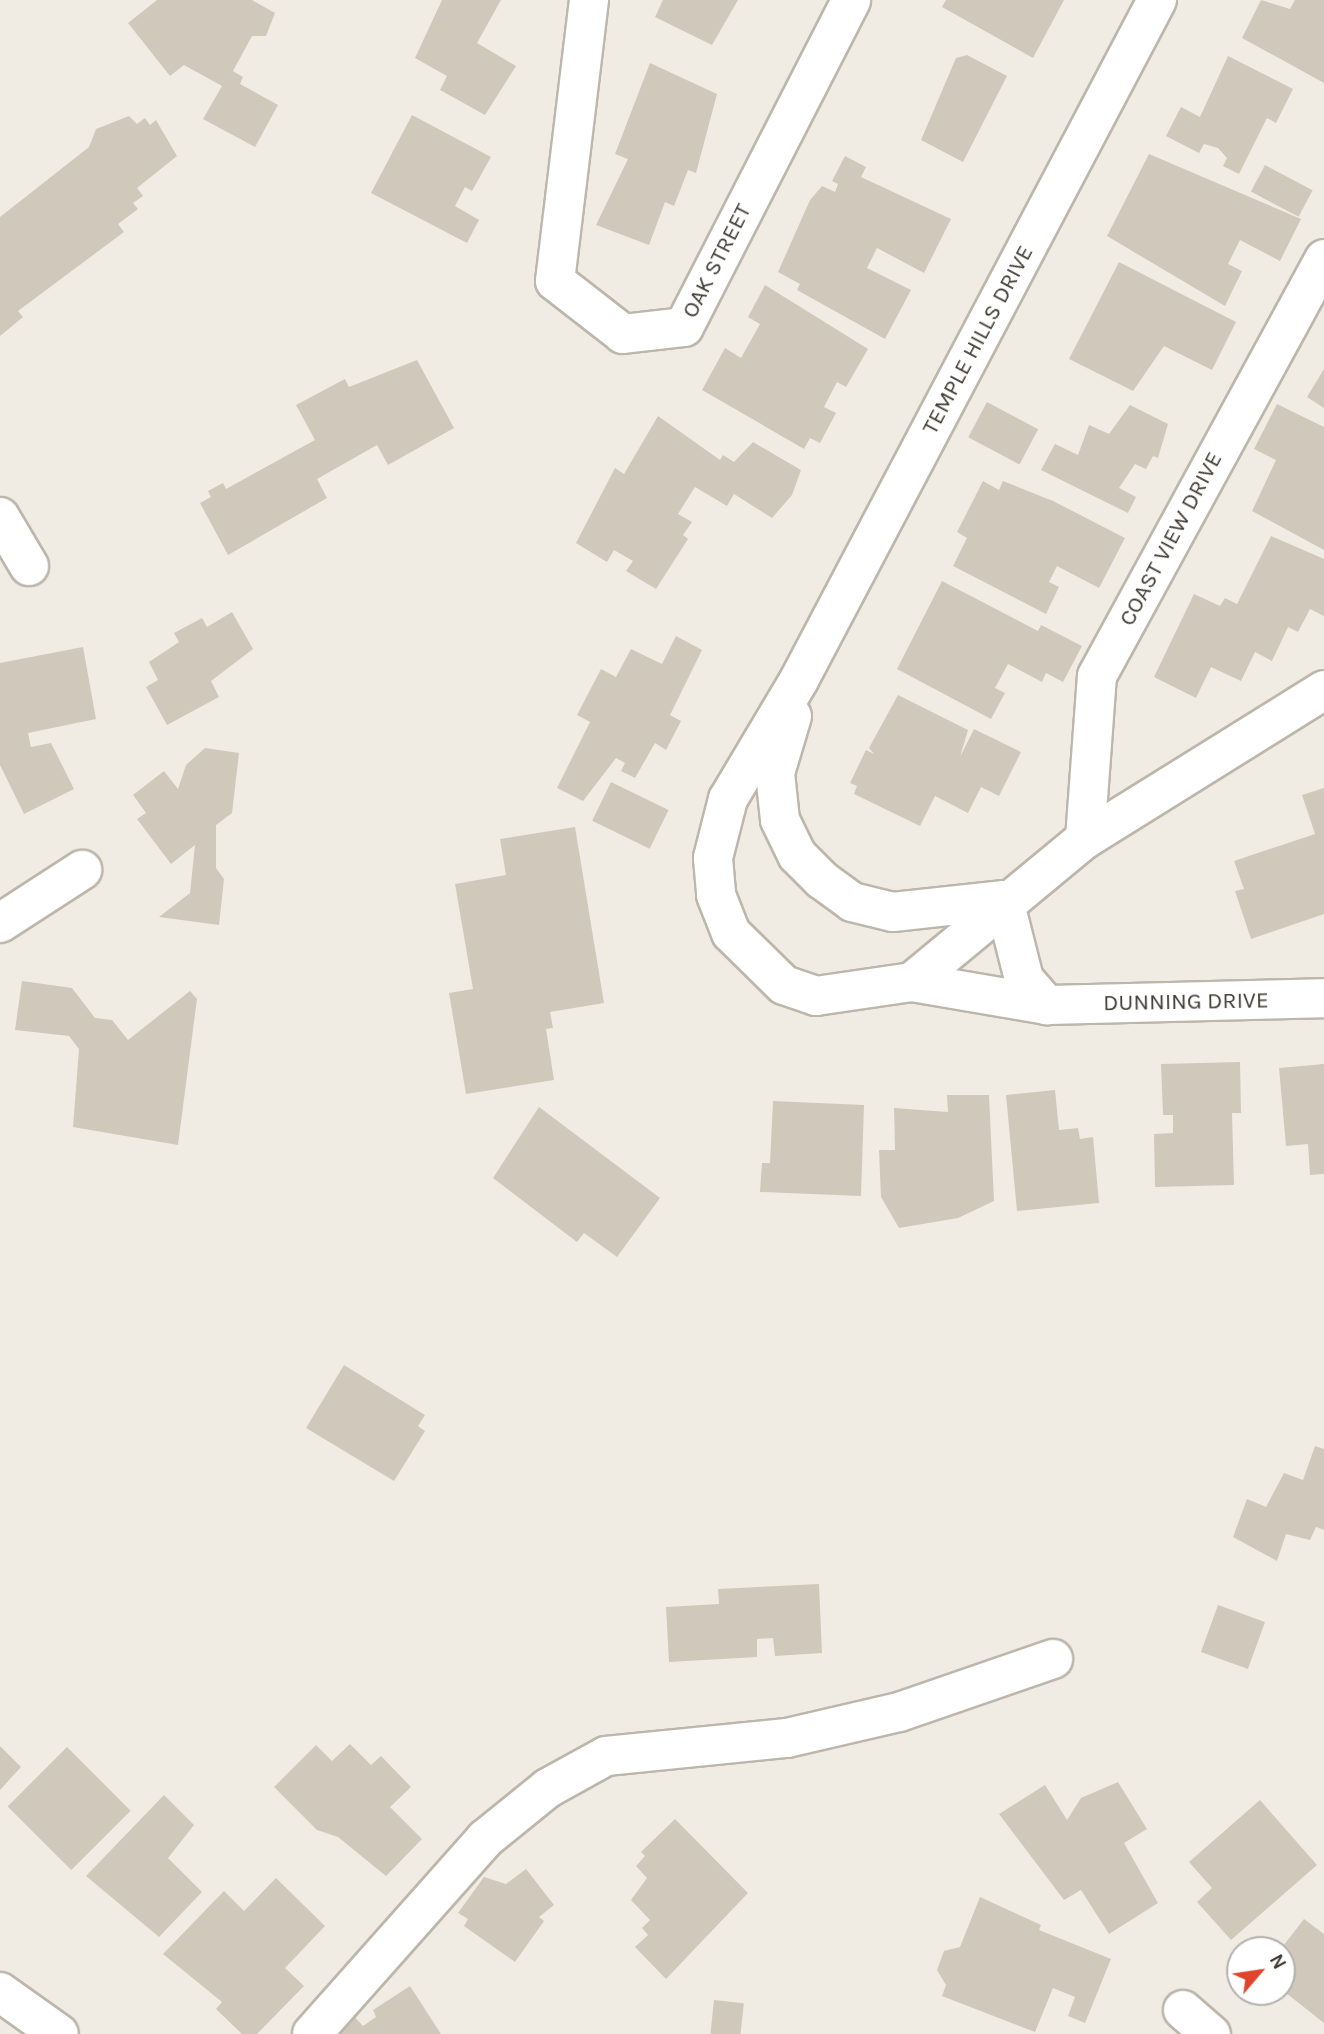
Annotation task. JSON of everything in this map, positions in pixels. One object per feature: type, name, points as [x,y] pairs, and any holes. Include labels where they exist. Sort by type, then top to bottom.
[{"type":"street","name":"OAK STREET","points":[[589,0],[555,281],[623,334],[684,327],[851,0]]},
{"type":"street","name":"TEMPLE HILLS DRIVE","points":[[912,982],[816,996],[784,985],[731,933],[716,895],[713,858],[728,799],[799,680],[1157,0]]},
{"type":"street","name":"COAST VIEW DRIVE","points":[[1085,839],[1097,676],[1324,259]]},
{"type":"street","points":[[0,517],[29,566]]},
{"type":"street","name":"TEMPLE HILLS DRIVE","points":[[799,680],[775,773],[780,820],[797,855],[852,902],[893,912],[1004,900]]},
{"type":"street","points":[[912,982],[1004,900],[1085,839],[1324,690]]},
{"type":"street","points":[[0,923],[82,870]]},
{"type":"street","points":[[1004,900],[1024,979],[1047,1005]]},
{"type":"street","name":"DUNNING DRIVE","points":[[912,982],[1047,1005],[1324,998]]},
{"type":"street","points":[[312,2034],[485,1839],[548,1788],[606,1756],[787,1738],[898,1712],[1054,1659]]},
{"type":"street","points":[[0,1992],[59,2034]]},
{"type":"street","points":[[1182,2010],[1211,2034]]},
{"type":"building","points":[[157,0],[252,0],[275,13],[266,36],[252,36],[233,71],[243,77],[240,84],[278,105],[255,147],[203,119],[222,86],[184,65],[170,76],[128,23]]},
{"type":"building","points":[[442,0],[501,0],[477,43],[516,66],[485,115],[440,90],[447,76],[415,58]]},
{"type":"building","points":[[663,0],[738,0],[712,45],[655,17]]},
{"type":"building","points":[[946,0],[1064,0],[1033,58],[942,7]]},
{"type":"building","points":[[1261,0],[1290,9],[1295,0],[1324,0],[1324,83],[1242,38]]},
{"type":"building","points":[[967,55],[1007,76],[963,162],[921,140],[956,58]]},
{"type":"building","points":[[1228,56],[1293,89],[1276,123],[1267,118],[1239,174],[1223,166],[1227,158],[1218,148],[1204,144],[1199,153],[1166,136],[1181,107],[1200,117]]},
{"type":"building","points":[[650,63],[717,94],[696,173],[688,170],[674,206],[665,202],[649,245],[596,225],[628,159],[615,154]]},
{"type":"building","points":[[412,115],[491,157],[472,191],[465,187],[455,206],[479,220],[467,243],[371,193]]},
{"type":"building","points":[[129,116],[137,124],[145,118],[150,125],[156,120],[177,156],[137,188],[143,196],[133,203],[138,209],[118,224],[124,232],[18,311],[23,317],[0,336],[0,217],[89,147],[96,129]]},
{"type":"building","points":[[1149,154],[1301,219],[1280,261],[1240,240],[1228,264],[1242,271],[1225,306],[1107,236]]},
{"type":"building","points":[[845,156],[866,167],[861,177],[951,219],[924,273],[877,248],[867,268],[911,290],[885,339],[797,290],[800,284],[778,272],[810,200],[822,186],[835,192],[838,184],[832,181]]},
{"type":"building","points":[[1265,165],[1313,190],[1299,217],[1251,191]]},
{"type":"building","points":[[1119,262],[1236,322],[1212,370],[1164,346],[1133,391],[1069,359]]},
{"type":"building","points":[[765,285],[868,349],[846,387],[837,382],[824,407],[836,413],[820,443],[810,438],[804,449],[702,390],[725,348],[741,358],[760,324],[748,317]]},
{"type":"building","points":[[417,360],[454,428],[388,465],[377,445],[317,479],[327,498],[228,555],[200,503],[211,497],[208,491],[223,483],[226,489],[315,440],[296,405],[345,379],[349,387]]},
{"type":"building","points":[[1324,369],[1324,408],[1307,397]]},
{"type":"building","points":[[987,402],[1038,429],[1019,465],[968,437]]},
{"type":"building","points":[[1277,404],[1324,427],[1324,550],[1252,511],[1276,460],[1254,449]]},
{"type":"building","points":[[1130,405],[1168,424],[1158,458],[1153,456],[1146,469],[1135,464],[1119,488],[1136,497],[1128,513],[1041,470],[1055,444],[1078,455],[1089,425],[1109,434]]},
{"type":"building","points":[[658,416],[720,460],[723,455],[734,462],[753,442],[801,470],[792,495],[772,518],[734,494],[727,506],[695,487],[678,514],[692,522],[683,535],[688,539],[656,589],[626,571],[633,561],[614,550],[607,562],[576,543],[615,468],[624,474]]},
{"type":"building","points":[[983,481],[999,490],[1003,481],[1053,501],[1125,538],[1099,588],[1057,566],[1049,582],[1059,587],[1046,614],[953,566],[967,538],[957,532]]},
{"type":"building","points":[[1271,536],[1324,559],[1324,616],[1310,609],[1298,632],[1288,627],[1272,661],[1255,652],[1241,681],[1211,667],[1196,698],[1154,677],[1194,594],[1220,606],[1225,598],[1237,604]]},
{"type":"building","points":[[942,581],[1038,631],[1041,625],[1082,646],[1063,682],[1046,673],[1042,682],[1008,664],[995,688],[1005,693],[991,719],[897,669]]},
{"type":"building","points":[[232,612],[253,649],[211,681],[219,697],[167,725],[146,687],[158,680],[149,662],[179,642],[174,633],[202,618],[207,627]]},
{"type":"building","points":[[676,636],[702,650],[670,715],[681,721],[666,750],[655,743],[635,778],[621,771],[625,763],[616,758],[583,801],[557,788],[590,722],[577,715],[601,669],[616,677],[631,649],[662,664]]},
{"type":"building","points":[[83,647],[96,719],[28,733],[31,747],[51,743],[74,789],[24,814],[0,765],[0,663]]},
{"type":"building","points":[[898,695],[968,730],[960,757],[974,729],[1021,752],[999,796],[981,787],[968,813],[935,796],[920,826],[854,794],[857,786],[850,783],[866,750],[874,754],[869,748]]},
{"type":"building","points":[[205,748],[239,753],[232,813],[216,825],[216,868],[224,879],[219,925],[159,917],[190,893],[195,845],[171,864],[137,819],[146,813],[133,795],[164,771],[178,789],[186,765]]},
{"type":"building","points":[[611,782],[669,810],[650,849],[592,821]]},
{"type":"building","points":[[1324,788],[1324,914],[1251,939],[1235,891],[1244,889],[1234,861],[1315,834],[1302,795]]},
{"type":"building","points":[[575,827],[604,1003],[550,1012],[553,1028],[546,1029],[554,1080],[466,1094],[449,993],[473,989],[455,884],[506,875],[500,839]]},
{"type":"building","points":[[22,981],[72,988],[95,1018],[112,1020],[128,1040],[190,991],[197,999],[178,1145],[73,1127],[79,1049],[69,1036],[15,1030]]},
{"type":"building","points":[[1240,1062],[1241,1113],[1232,1113],[1234,1185],[1155,1187],[1154,1134],[1173,1133],[1173,1115],[1163,1115],[1161,1064]]},
{"type":"building","points":[[1324,1064],[1324,1174],[1310,1175],[1308,1144],[1286,1146],[1279,1068]]},
{"type":"building","points":[[1055,1090],[1059,1130],[1078,1128],[1080,1139],[1093,1137],[1099,1203],[1017,1211],[1006,1095]]},
{"type":"building","points":[[947,1095],[989,1095],[994,1201],[958,1218],[899,1228],[881,1197],[879,1150],[895,1150],[894,1108],[948,1112]]},
{"type":"building","points":[[773,1101],[864,1105],[861,1196],[760,1192],[762,1163],[770,1163]]},
{"type":"building","points":[[539,1107],[660,1198],[617,1257],[584,1233],[577,1242],[493,1178]]},
{"type":"building","points":[[344,1365],[425,1415],[418,1426],[425,1431],[394,1481],[306,1428]]},
{"type":"building","points":[[1315,1446],[1324,1449],[1324,1530],[1316,1527],[1310,1540],[1286,1534],[1277,1561],[1233,1537],[1247,1499],[1266,1507],[1284,1473],[1303,1480]]},
{"type":"building","points":[[819,1584],[822,1653],[775,1656],[773,1638],[757,1639],[757,1657],[669,1662],[666,1607],[719,1604],[718,1589]]},
{"type":"building","points":[[1218,1605],[1265,1622],[1248,1669],[1201,1652]]},
{"type":"building","points":[[350,1744],[371,1765],[381,1756],[411,1787],[390,1807],[422,1839],[386,1876],[338,1837],[317,1830],[274,1787],[316,1745],[332,1761]]},
{"type":"building","points":[[0,1746],[21,1767],[0,1790]]},
{"type":"building","points":[[67,1747],[131,1811],[71,1870],[8,1806]]},
{"type":"building","points":[[1118,1782],[1147,1829],[1124,1843],[1158,1903],[1109,1934],[1081,1890],[1064,1900],[999,1814],[1045,1785],[1067,1820],[1081,1798]]},
{"type":"building","points":[[164,1795],[194,1825],[168,1858],[202,1892],[159,1937],[86,1876]]},
{"type":"building","points":[[1260,1800],[1317,1865],[1236,1936],[1227,1936],[1197,1902],[1212,1888],[1189,1862]]},
{"type":"building","points":[[675,1819],[748,1893],[666,1979],[635,1947],[648,1935],[642,1928],[650,1920],[631,1900],[647,1878],[636,1866],[645,1856],[641,1852]]},
{"type":"building","points":[[526,1869],[554,1905],[539,1917],[544,1921],[515,1962],[464,1926],[468,1919],[458,1913],[484,1877],[506,1884]]},
{"type":"building","points":[[276,1878],[325,1926],[285,1968],[304,1986],[257,2034],[242,2034],[216,2009],[222,2002],[163,1954],[224,1891],[244,1911]]},
{"type":"building","points":[[980,1897],[1041,1925],[1039,1930],[1111,1959],[1085,2023],[1068,2016],[1075,1997],[1053,1988],[1035,2032],[942,1996],[946,1985],[937,1970],[944,1951],[960,1947]]},
{"type":"building","points":[[1304,1919],[1324,1934],[1324,2023],[1296,2001],[1296,1936],[1291,1936]]},
{"type":"building","points":[[410,1986],[441,2034],[316,2034],[345,2006],[363,2026],[376,2017],[373,2010]]},
{"type":"building","points":[[714,2000],[744,2003],[741,2034],[710,2034]]}]
